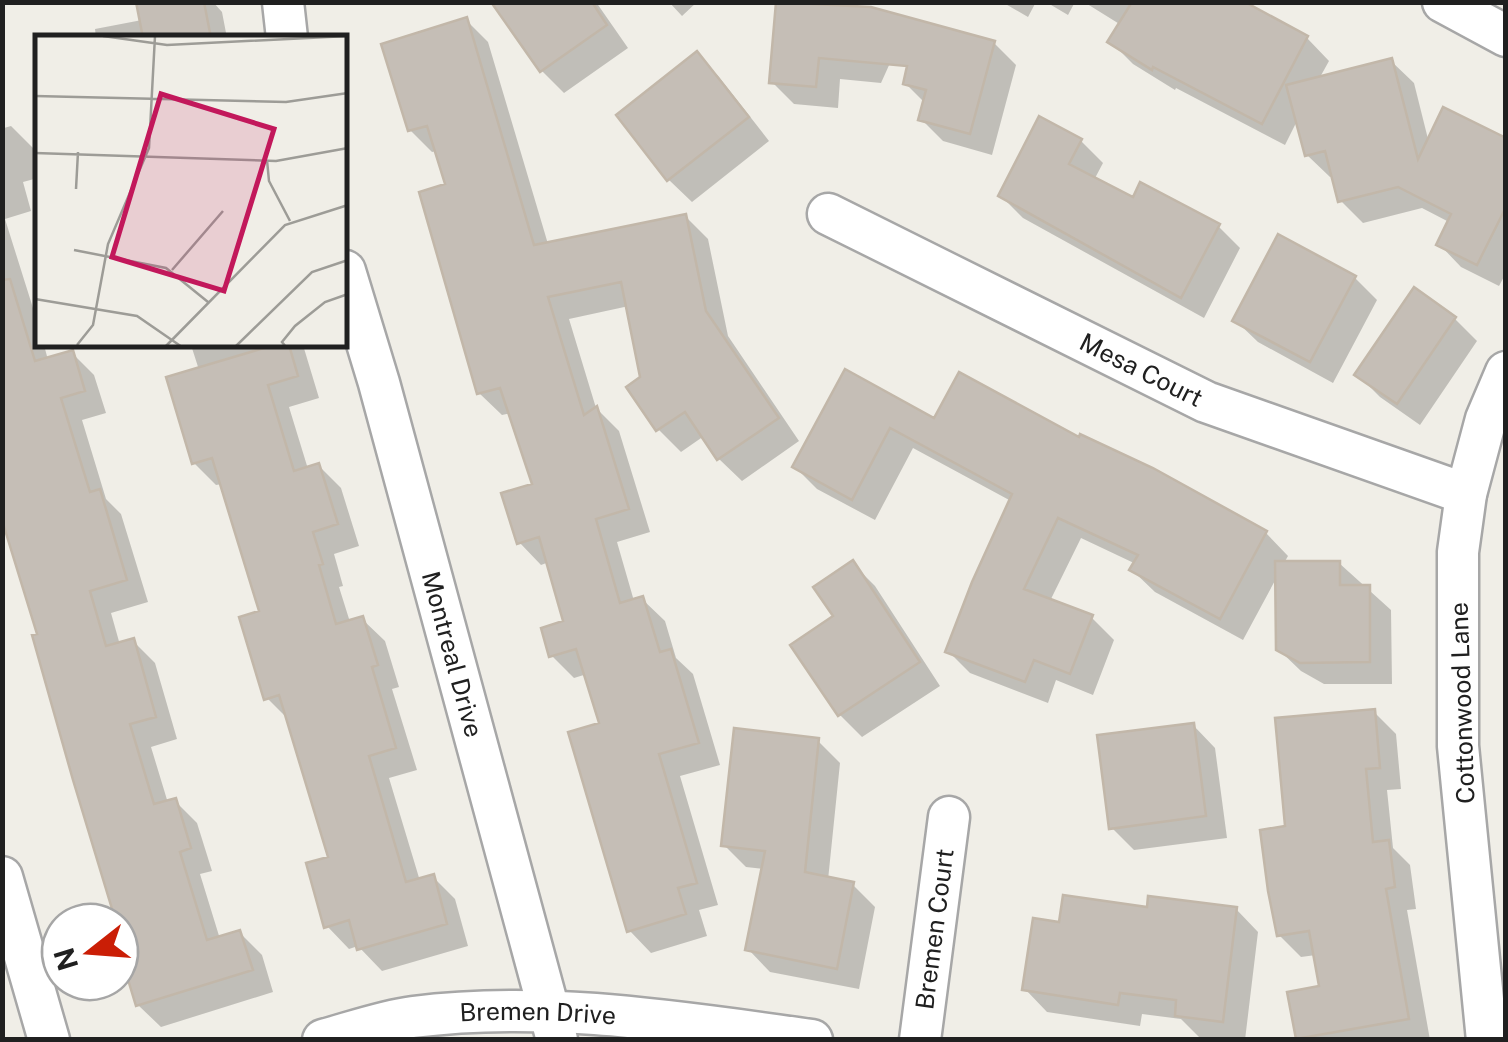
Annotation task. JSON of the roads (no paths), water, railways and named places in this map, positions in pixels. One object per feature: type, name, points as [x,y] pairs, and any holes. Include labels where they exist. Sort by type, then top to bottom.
[{"type":"street","points":[[283,2],[287,35]]},
{"type":"street","points":[[1443,2],[1506,36]]},
{"type":"street","name":"Mesa Court","points":[[828,214],[1206,402],[1466,494]]},
{"type":"street","name":"Montreal Drive","points":[[348,281],[553,1026]]},
{"type":"street","name":"Cottonwood Lane","points":[[1487,1040],[1458,746],[1458,552],[1466,494],[1486,419],[1506,372]]},
{"type":"street","name":"Bremen Court","points":[[920,1040],[950,818]]},
{"type":"street","points":[[2,877],[49,1040]]},
{"type":"street","name":"Bremen Drive","points":[[323,1040],[408,1017],[487,1010],[553,1026],[626,1015],[812,1040]]}]
